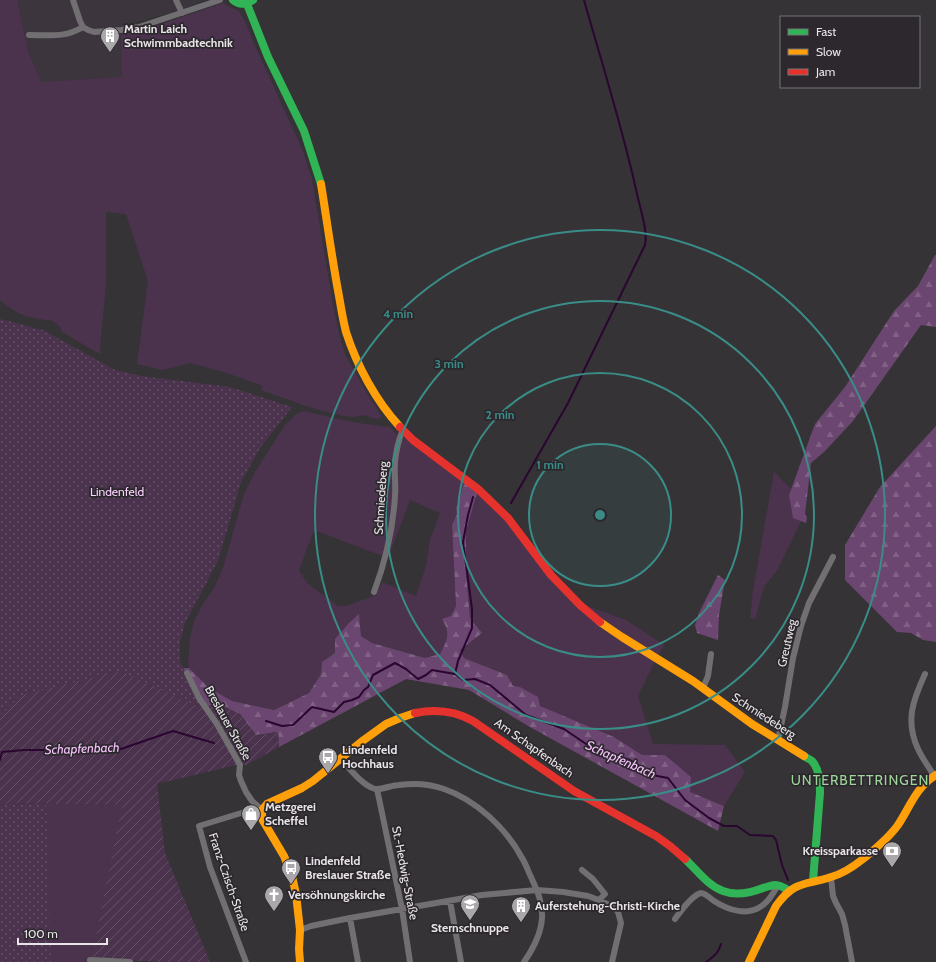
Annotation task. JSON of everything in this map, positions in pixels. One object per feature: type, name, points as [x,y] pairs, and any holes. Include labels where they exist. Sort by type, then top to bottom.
[{"type":"street","points":[[73,0],[83,27],[94,32],[122,30],[153,23],[220,0]]},
{"type":"street","points":[[176,0],[182,13]]},
{"type":"street","points":[[233,0],[239,4],[250,2]]},
{"type":"street","name":"Schmiedeberg","points":[[250,2],[268,57],[304,131],[311,151],[320,183],[346,331],[364,375],[380,401],[395,421],[413,440],[478,489],[508,518],[564,590],[601,623],[703,688],[752,724],[812,761],[818,770],[820,779],[812,881]]},
{"type":"street","points":[[29,35],[65,35],[75,32],[83,27]]},
{"type":"street","name":"Schmiedeberg","points":[[374,592],[390,540],[395,494],[395,462],[400,436],[403,429]]},
{"type":"street","name":"Greutweg","points":[[778,740],[793,658],[801,626],[810,603],[833,557]]},
{"type":"street","points":[[703,688],[708,676],[711,654]]},
{"type":"street","name":"Breslauer Straße","points":[[187,673],[199,698],[217,724],[240,765],[239,775],[246,792],[252,801],[262,810],[262,819],[284,856],[292,876],[296,894],[300,930],[297,962]]},
{"type":"street","points":[[749,962],[773,913],[781,900],[790,891],[801,884],[831,877],[858,863],[878,847],[893,831],[912,799],[922,786],[935,776],[918,751],[913,738],[911,725],[912,710],[916,693],[925,674]]},
{"type":"street","name":"Am Schapfenbach","points":[[262,810],[267,804],[312,782],[366,737],[380,727],[397,718],[414,713],[433,711],[456,714],[468,718],[482,727],[550,776],[588,800],[631,821],[666,843],[709,883],[723,892],[744,894],[773,885],[778,885]]},
{"type":"street","points":[[341,759],[354,774],[364,782],[377,789],[399,785],[428,785],[444,789],[460,796],[484,812],[506,834],[522,858],[542,904],[542,918],[539,934],[533,950],[524,962]]},
{"type":"street","name":"St.-Hedwig-Straße","points":[[377,789],[402,909],[410,962]]},
{"type":"street","name":"Franz-Czisch-Straße","points":[[246,962],[210,867],[198,826],[251,810],[262,810]]},
{"type":"street","points":[[582,870],[594,879],[605,894],[599,900]]},
{"type":"street","points":[[831,877],[833,896],[842,914],[852,962]]},
{"type":"street","points":[[675,919],[695,896],[701,894],[705,894],[731,910],[748,911],[757,909],[764,905],[778,885],[790,891]]},
{"type":"street","points":[[300,930],[311,926],[350,918],[482,895],[537,890],[563,892],[599,900],[615,908],[618,912],[620,923],[612,962]]},
{"type":"street","points":[[450,901],[461,962]]},
{"type":"street","points":[[350,918],[358,962]]},
{"type":"street","points":[[90,960],[130,962]]},
{"type":"shaded area","points":[[17,0],[204,0],[173,12],[120,26],[123,77],[41,82],[28,51]]},
{"type":"green space","points":[[0,0],[17,0],[28,51],[41,82],[122,77],[121,34],[144,30],[223,3],[239,11],[303,151],[312,179],[333,305],[345,354],[382,417],[376,419],[365,415],[354,417],[343,416],[312,408],[261,390],[263,386],[227,373],[190,363],[162,370],[137,364],[148,281],[126,214],[106,212],[106,284],[100,347],[101,353],[96,352],[62,332],[60,327],[53,321],[33,318],[20,314],[0,300]]},
{"type":"green space","points":[[935,255],[936,327],[921,325],[853,421],[825,451],[811,463],[805,514],[807,518],[806,523],[793,518],[789,495],[815,424],[845,387],[894,311],[918,286]]},
{"type":"green space","name":"Lindenfeld","points":[[0,319],[43,330],[115,370],[141,376],[230,387],[292,407],[260,448],[241,482],[218,561],[185,623],[180,642],[180,661],[202,708],[0,719]]},
{"type":"green space","points":[[304,411],[358,423],[390,427],[402,441],[404,438],[407,438],[464,482],[456,507],[457,514],[452,525],[456,606],[447,627],[447,642],[440,654],[425,658],[372,643],[361,636],[359,615],[335,653],[322,662],[321,674],[309,693],[274,710],[232,701],[221,695],[209,688],[189,668],[188,663],[190,638],[194,622],[201,607],[214,588],[223,568],[244,494],[255,472],[285,425],[296,414]],"holes":[[[410,500],[440,513],[430,540],[426,566],[416,596],[382,582],[376,595],[346,606],[338,606],[307,583],[299,570],[314,530],[388,558]]]},
{"type":"green space","points":[[936,426],[936,642],[923,640],[911,633],[897,632],[845,580],[845,545],[880,487]]},
{"type":"green space","points":[[774,472],[791,489],[789,495],[793,517],[801,521],[778,569],[764,587],[755,619],[750,618],[753,591]]},
{"type":"green space","points":[[464,482],[477,493],[466,531],[466,571],[470,618],[482,633],[460,650],[464,658],[507,675],[513,686],[520,687],[538,697],[540,706],[614,737],[642,755],[665,755],[691,777],[690,792],[724,806],[718,831],[530,727],[469,690],[406,679],[279,747],[278,732],[256,735],[240,714],[204,709],[183,668],[189,668],[209,688],[232,701],[274,710],[309,693],[321,674],[322,662],[335,653],[335,639],[359,614],[361,636],[372,643],[425,658],[440,654],[447,637],[445,624],[442,619],[451,616],[456,606],[452,525],[457,514],[456,507]]},
{"type":"green space","points":[[477,493],[508,523],[561,591],[655,661],[638,696],[653,744],[725,745],[745,772],[724,806],[690,792],[690,777],[665,755],[642,755],[614,737],[539,706],[513,686],[507,675],[464,658],[460,650],[482,633],[470,618],[466,571],[466,531]]},
{"type":"green space","points":[[718,575],[725,580],[719,615],[718,640],[697,633],[695,625],[699,613]]},
{"type":"green space","points":[[584,605],[626,620],[664,645],[658,656],[604,621]]},
{"type":"green space","points":[[121,671],[204,709],[216,702],[240,714],[256,735],[278,732],[279,747],[246,765],[236,765],[157,783],[165,853],[210,962],[122,960],[121,962],[87,962],[94,946],[122,805],[0,803],[0,716],[21,695]]},
{"type":"green space","points":[[0,803],[123,805],[94,946],[87,962],[0,962]]},
{"type":"green space","points":[[0,803],[46,804],[51,962],[0,962]]},
{"type":"waterway","points":[[511,503],[568,403],[645,245],[646,239],[645,226],[619,121],[584,0]]},
{"type":"waterway","points":[[455,674],[458,661],[472,628],[472,609],[463,542],[473,497]]},
{"type":"waterway","name":"Schapfenbach","points":[[266,721],[282,726],[293,725],[312,707],[334,712],[344,702],[359,697],[368,687],[373,675],[395,663],[406,669],[418,679],[432,670],[455,674],[463,680],[475,679],[490,685],[526,715],[564,729],[592,748],[630,760],[652,775],[668,778],[685,800],[709,818],[724,826],[737,826],[750,835],[773,836],[776,840],[782,865],[788,880]]},
{"type":"waterway","name":"Schapfenbach","points":[[0,760],[2,752],[24,750],[118,750],[173,731],[214,743]]},
{"type":"waterway","points":[[706,962],[717,953],[721,944]]},
{"type":"traffic: fast","points":[[233,0],[243,4],[253,0]]},
{"type":"traffic: fast","points":[[247,4],[268,57],[304,131],[321,184]]},
{"type":"traffic: fast","points":[[804,756],[811,760],[817,768],[820,781],[813,881]]},
{"type":"traffic: fast","points":[[685,859],[712,885],[728,893],[743,893],[775,885],[789,891]]},
{"type":"traffic: slow","points":[[321,184],[342,314],[350,345],[375,394],[400,427]]},
{"type":"traffic: slow","points":[[600,622],[693,681],[752,724],[804,756]]},
{"type":"traffic: slow","points":[[300,962],[300,930],[296,894],[292,876],[284,856],[262,819],[262,810],[267,804],[302,788],[313,781],[386,724],[415,713]]},
{"type":"traffic: slow","points":[[749,962],[776,906],[783,898],[800,885],[839,874],[863,859],[890,835],[898,825],[918,791],[936,775]]},
{"type":"traffic: jam","points":[[400,427],[413,440],[478,489],[508,518],[551,575],[580,605],[600,622]]},
{"type":"traffic: jam","points":[[415,713],[430,711],[445,712],[459,715],[473,721],[574,791],[656,836],[685,859]]},
{"type":"place","name":"Martin Laich Schwimmbadtechnik","points":[[110,53]]},
{"type":"place","name":"Lindenfeld Hochhaus","points":[[328,774]]},
{"type":"place","name":"Metzgerei Scheffel","points":[[251,831]]},
{"type":"place","name":"Kreissparkasse","points":[[892,868]]},
{"type":"place","name":"Lindenfeld Breslauer Straße","points":[[291,885]]},
{"type":"place","name":"Versöhnungskirche","points":[[274,912]]},
{"type":"place","name":"Sternschnuppe","points":[[470,921]]},
{"type":"place","name":"Auferstehung-Christi-Kirche","points":[[521,923]]},
{"type":"district","name":"UNTERBETTRINGEN","points":[[860,780]]}]
